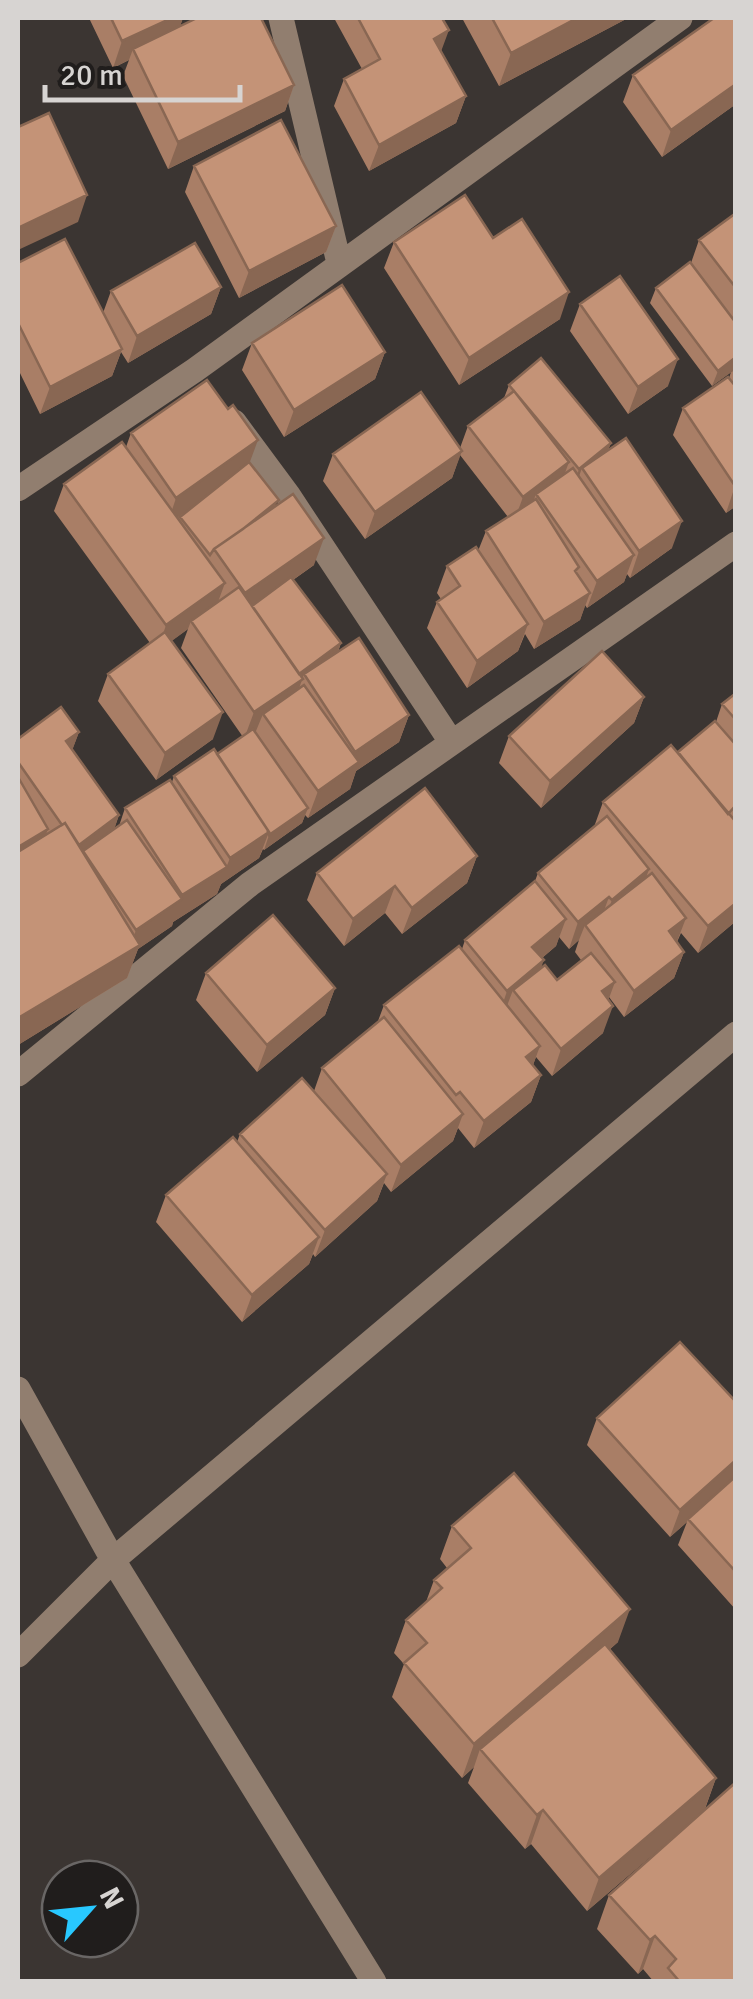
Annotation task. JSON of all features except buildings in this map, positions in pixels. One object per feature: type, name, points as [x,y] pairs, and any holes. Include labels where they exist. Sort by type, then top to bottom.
[{"type":"street","points":[[281,18],[339,264]]},
{"type":"street","points":[[18,489],[207,385],[339,264],[680,18]]},
{"type":"street","points":[[207,385],[288,495],[450,740]]},
{"type":"street","points":[[18,1074],[250,884],[450,740],[736,544]]},
{"type":"street","points":[[18,1656],[113,1560],[736,1034]]},
{"type":"street","points":[[18,1390],[113,1560],[374,1982]]}]
